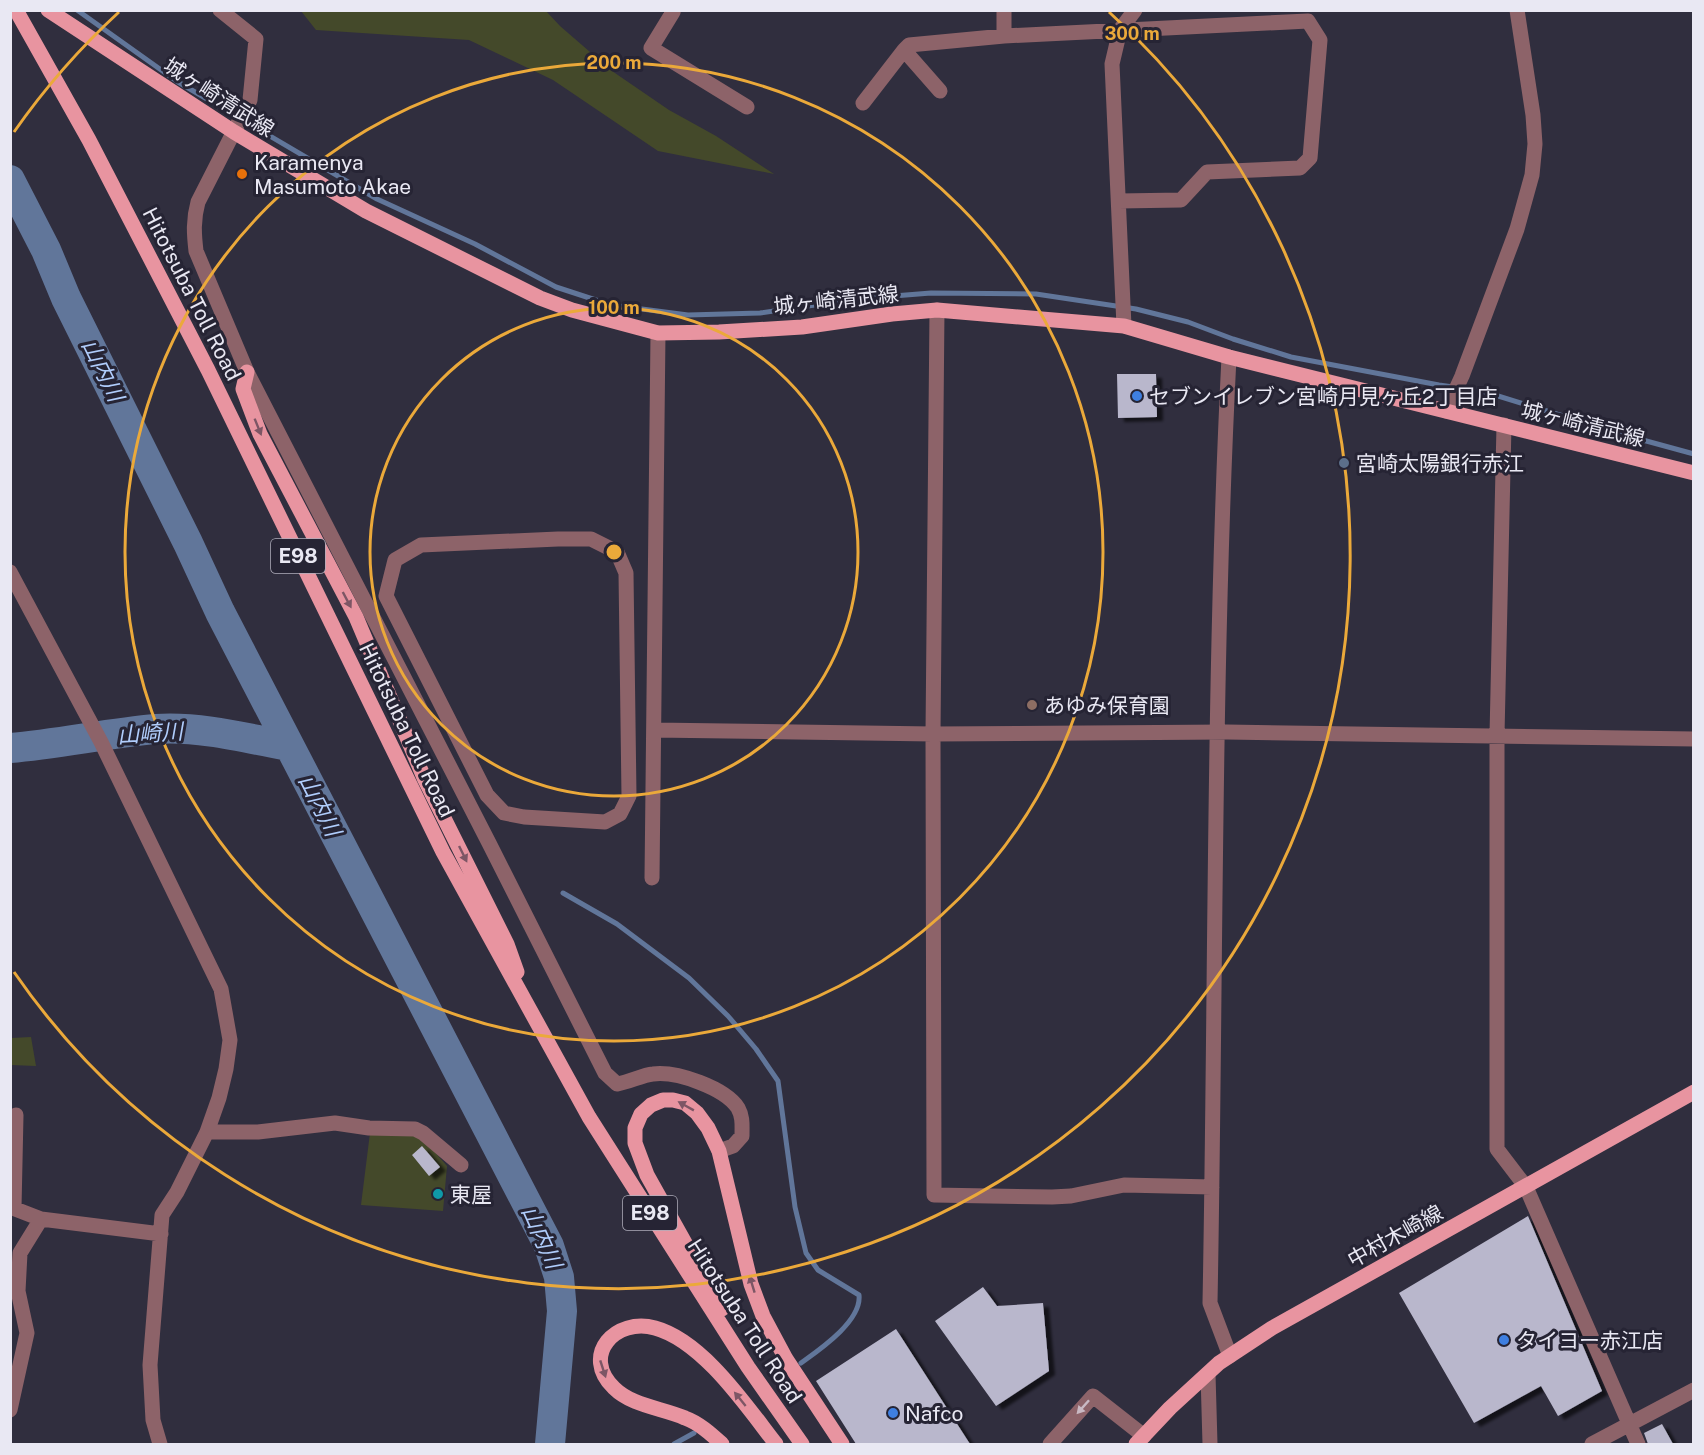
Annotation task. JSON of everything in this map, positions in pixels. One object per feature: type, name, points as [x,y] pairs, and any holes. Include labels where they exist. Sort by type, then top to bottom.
[{"type":"main road","name":"Hitotsuba Toll Road","points":[[16,10],[129,216],[208,370],[443,852],[589,1117],[777,1410],[802,1444]]},
{"type":"main road","name":"城ヶ崎清武線","points":[[48,10],[234,132],[366,211],[540,298],[572,310],[658,333],[802,327],[937,310],[1123,322],[1229,357],[1449,404],[1504,425],[1694,473]]},
{"type":"main road","points":[[247,372],[243,388],[260,434],[356,617],[425,780],[507,944],[531,1012]]},
{"type":"main road","name":"中村木崎線","points":[[1140,1440],[1170,1408],[1208,1374],[1272,1328],[1694,1092]]},
{"type":"main road","points":[[777,1410],[647,1175],[635,1143],[635,1128],[641,1114],[651,1105],[663,1100],[686,1103],[708,1128],[718,1151],[751,1284],[763,1316],[786,1359],[842,1444]]},
{"type":"main road","points":[[722,1444],[686,1418],[634,1401],[612,1386],[601,1370],[600,1361],[601,1350],[613,1335],[623,1329],[642,1326],[656,1328],[693,1349],[716,1369],[776,1444]]},
{"type":"street","points":[[220,10],[256,39],[250,100],[198,202],[194,219],[194,237],[196,251],[247,372],[605,1073],[617,1084],[631,1082],[653,1074],[671,1075],[714,1088],[736,1106],[742,1118],[742,1136],[733,1146],[718,1151]]},
{"type":"street","points":[[671,10],[674,12],[651,48],[747,107]]},
{"type":"street","points":[[1004,10],[1004,36]]},
{"type":"street","points":[[1123,322],[1112,64],[1120,30],[1135,10]]},
{"type":"street","points":[[1449,404],[1517,229],[1533,175],[1535,144],[1533,115],[1517,10]]},
{"type":"street","points":[[863,103],[909,45],[1004,36],[1308,21],[1320,40],[1310,158],[1300,168],[1207,172],[1181,200],[1119,201]]},
{"type":"street","points":[[904,50],[940,91]]},
{"type":"street","points":[[937,310],[933,734],[934,1195],[1052,1197],[1071,1196],[1124,1185],[1212,1187]]},
{"type":"street","points":[[652,878],[658,333]]},
{"type":"street","points":[[1229,357],[1223,475],[1216,732],[1210,1303],[1230,1356]]},
{"type":"street","points":[[1504,425],[1497,735],[1497,1149],[1526,1187],[1638,1444]]},
{"type":"street","points":[[591,539],[617,552],[626,573],[628,708],[629,796],[620,814],[605,822],[524,817],[504,813],[487,795],[386,596],[395,560],[421,544],[472,542],[591,539]]},
{"type":"street","points":[[10,572],[101,742],[221,989],[230,1040],[219,1098],[207,1132],[177,1192],[162,1215],[150,1365],[153,1420],[160,1444]]},
{"type":"street","points":[[628,708],[654,709]]},
{"type":"street","points":[[654,730],[933,734],[1216,732],[1694,739]]},
{"type":"street","points":[[16,1114],[12,1207],[41,1219],[161,1234]]},
{"type":"street","points":[[207,1132],[258,1132],[335,1123],[369,1128],[415,1129],[423,1133],[461,1166]]},
{"type":"street","points":[[10,1410],[27,1333],[18,1291],[20,1253],[41,1219]]},
{"type":"street","points":[[1208,1374],[1210,1444]]},
{"type":"street","points":[[1592,1444],[1694,1390]]},
{"type":"street","points":[[1050,1444],[1093,1396],[1140,1440]]},
{"type":"green space","points":[[301,11],[546,11],[612,71],[669,110],[716,136],[774,174],[658,151],[553,80],[469,40],[316,30]]},
{"type":"green space","points":[[31,1037],[36,1066],[11,1065],[11,1038]]},
{"type":"green space","points":[[370,1133],[417,1135],[424,1140],[447,1166],[443,1211],[361,1205]]},
{"type":"building","name":"セブンイレブン宮崎月見ヶ丘2丁目店","points":[[1117,374],[1156,374],[1157,417],[1118,418]]},
{"type":"building","points":[[422,1146],[440,1167],[429,1176],[412,1155]]},
{"type":"building","name":"タイヨー赤江店","points":[[1528,1216],[1602,1391],[1558,1416],[1541,1386],[1474,1423],[1399,1293]]},
{"type":"building","name":"Nafco","points":[[983,1287],[997,1306],[1043,1303],[1049,1371],[996,1406],[935,1321]]},
{"type":"building","name":"Nafco","points":[[896,1329],[970,1444],[856,1444],[816,1381]]},
{"type":"building","points":[[1662,1424],[1673,1444],[1648,1444],[1644,1433]]},
{"type":"waterway","points":[[77,10],[178,82],[377,199],[475,244],[556,287],[611,305],[688,315],[760,313],[856,299],[931,293],[1036,294],[1136,309],[1188,322],[1291,357],[1482,391],[1694,454]]},
{"type":"waterway","name":"山内川","points":[[10,180],[220,612],[549,1246],[559,1277],[562,1311],[550,1444]]},
{"type":"waterway","name":"山崎川","points":[[10,748],[156,729],[189,729],[223,733],[288,746]]},
{"type":"waterway","points":[[563,893],[617,924],[689,978],[728,1016],[756,1049],[778,1081],[795,1207],[806,1253],[818,1270],[859,1295],[858,1305],[847,1325],[801,1363]]},
{"type":"waterway","points":[[674,1444],[694,1433]]},
{"type":"place","name":"Karamenya Masumoto Akae","points":[[242,174]]},
{"type":"place","name":"セブンイレブン宮崎月見ヶ丘2丁目店","points":[[1137,396]]},
{"type":"place","name":"宮崎太陽銀行赤江","points":[[1344,463]]},
{"type":"place","name":"あゆみ保育園","points":[[1032,705]]},
{"type":"place","name":"東屋","points":[[438,1194]]},
{"type":"place","name":"タイヨー赤江店","points":[[1504,1340]]},
{"type":"place","name":"Nafco","points":[[893,1413]]}]
